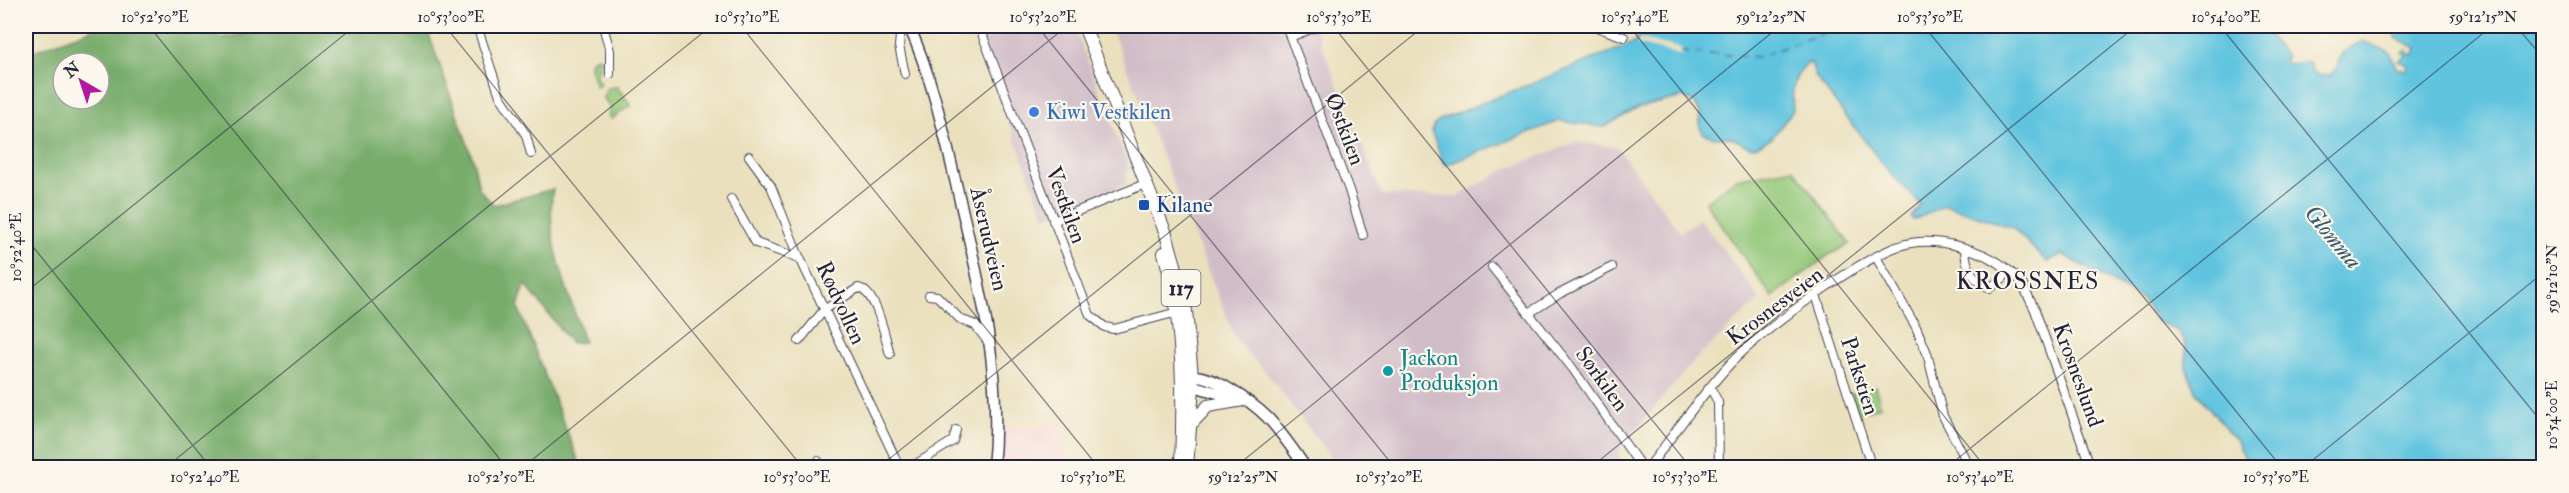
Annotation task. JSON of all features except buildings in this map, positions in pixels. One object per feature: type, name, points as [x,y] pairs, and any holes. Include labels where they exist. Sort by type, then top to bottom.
[{"type":"main road","name":"117","points":[[1084,26],[1153,206],[1189,381],[1192,422],[1187,468]]},
{"type":"main road","name":"117","points":[[1180,468],[1189,381]]},
{"type":"main road","points":[[1192,422],[1208,406],[1242,400]]},
{"type":"street","points":[[477,26],[500,96],[526,135],[531,154]]},
{"type":"street","points":[[603,26],[610,51],[609,74]]},
{"type":"street","points":[[901,26],[899,46],[905,74]]},
{"type":"street","name":"Åserudveien","points":[[909,26],[927,72],[942,126],[986,312],[992,349],[996,427],[993,468]]},
{"type":"street","name":"Vestkilen","points":[[979,26],[1084,304],[1096,321],[1114,329],[1170,314]]},
{"type":"street","name":"Østkilen","points":[[1286,26],[1349,190],[1363,235]]},
{"type":"street","points":[[1290,37],[1318,26]]},
{"type":"street","points":[[1593,26],[1624,37]]},
{"type":"street","name":"Rødvollen","points":[[749,156],[771,186],[799,258],[900,468]]},
{"type":"street","points":[[1053,221],[1145,184]]},
{"type":"street","points":[[731,199],[756,243],[799,258]]},
{"type":"street","name":"Krosnesveien","points":[[1648,468],[1710,387],[1753,342],[1816,295],[1876,257],[1911,243],[1928,242],[1983,254],[2006,268]]},
{"type":"street","points":[[1965,250],[1970,271],[1983,285],[1990,288],[1998,284],[2006,268]]},
{"type":"street","points":[[1876,257],[1916,327],[1927,353],[1943,416],[1970,468]]},
{"type":"street","name":"Sørkilen","points":[[1492,267],[1595,398],[1642,468]]},
{"type":"street","points":[[1529,313],[1559,294],[1612,267]]},
{"type":"street","name":"Krosneslund","points":[[2006,268],[2020,280],[2036,310],[2091,468]]},
{"type":"street","points":[[799,341],[824,310],[854,289],[863,289],[874,301],[890,354]]},
{"type":"street","points":[[929,295],[937,296],[960,319],[978,328],[992,349]]},
{"type":"street","name":"Parkstien","points":[[1816,295],[1872,468]]},
{"type":"street","points":[[1189,381],[1242,400],[1267,417],[1306,468]]},
{"type":"street","points":[[1710,387],[1718,402],[1719,468]]},
{"type":"street","points":[[910,468],[953,441],[957,430]]},
{"type":"shaded area","points":[[972,26],[1074,26],[1129,168],[1125,184],[1045,217]]},
{"type":"shaded area","points":[[1110,26],[1314,26],[1382,195],[1457,197],[1506,169],[1576,142],[1617,147],[1680,232],[1700,219],[1760,299],[1695,360],[1619,449],[1620,467],[1338,467],[1269,376],[1236,340]]},
{"type":"shaded area","points":[[1062,424],[1068,467],[999,467],[1003,429]]},
{"type":"green space","points":[[100,26],[201,26],[221,38],[285,26],[426,26],[473,160],[479,189],[494,205],[553,189],[551,208],[555,247],[584,342],[571,343],[525,284],[518,307],[581,467],[26,467],[26,54]]},
{"type":"green space","points":[[598,57],[601,60],[596,77],[600,84],[596,87],[590,68],[591,60]]},
{"type":"green space","points":[[617,87],[631,105],[611,119],[608,114],[611,109],[603,97],[608,88]]},
{"type":"green space","points":[[1793,168],[1850,244],[1829,255],[1772,297],[1705,202],[1736,179]]},
{"type":"green space","points":[[1875,386],[1881,406],[1857,414],[1851,394]]},
{"type":"water","name":"Glomma","points":[[1642,26],[2266,26],[2271,39],[2287,57],[2284,59],[2286,64],[2309,62],[2313,73],[2322,76],[2326,74],[2328,77],[2338,67],[2343,53],[2363,41],[2390,52],[2396,68],[2407,70],[2408,65],[2398,61],[2407,56],[2402,52],[2408,50],[2409,54],[2415,55],[2417,48],[2396,38],[2395,26],[2543,26],[2543,467],[2256,467],[2246,459],[2236,441],[2196,392],[2186,367],[2186,344],[2178,331],[2157,321],[2142,299],[2062,254],[2047,262],[2013,228],[1945,205],[1913,220],[1911,217],[1921,205],[1885,167],[1815,76],[1811,62],[1800,71],[1794,82],[1793,110],[1772,138],[1756,146],[1750,147],[1730,137],[1714,138],[1703,133],[1700,127],[1700,112],[1694,102],[1682,97],[1638,108],[1604,127],[1559,121],[1446,165],[1443,163],[1432,133],[1433,126],[1442,119],[1636,42]]},
{"type":"pier","points":[[1639,38],[1682,49],[1681,55],[1637,44]]},
{"type":"ferry route","points":[[1681,52],[1758,57],[1842,26]]},
{"type":"place","name":"Kiwi Vestkilen","points":[[1034,112]]},
{"type":"place","name":"Kilane","points":[[1144,205]]},
{"type":"place","name":"Jackon Produksjon","points":[[1388,371]]},
{"type":"district","name":"KROSSNES","points":[[2028,281]]}]
